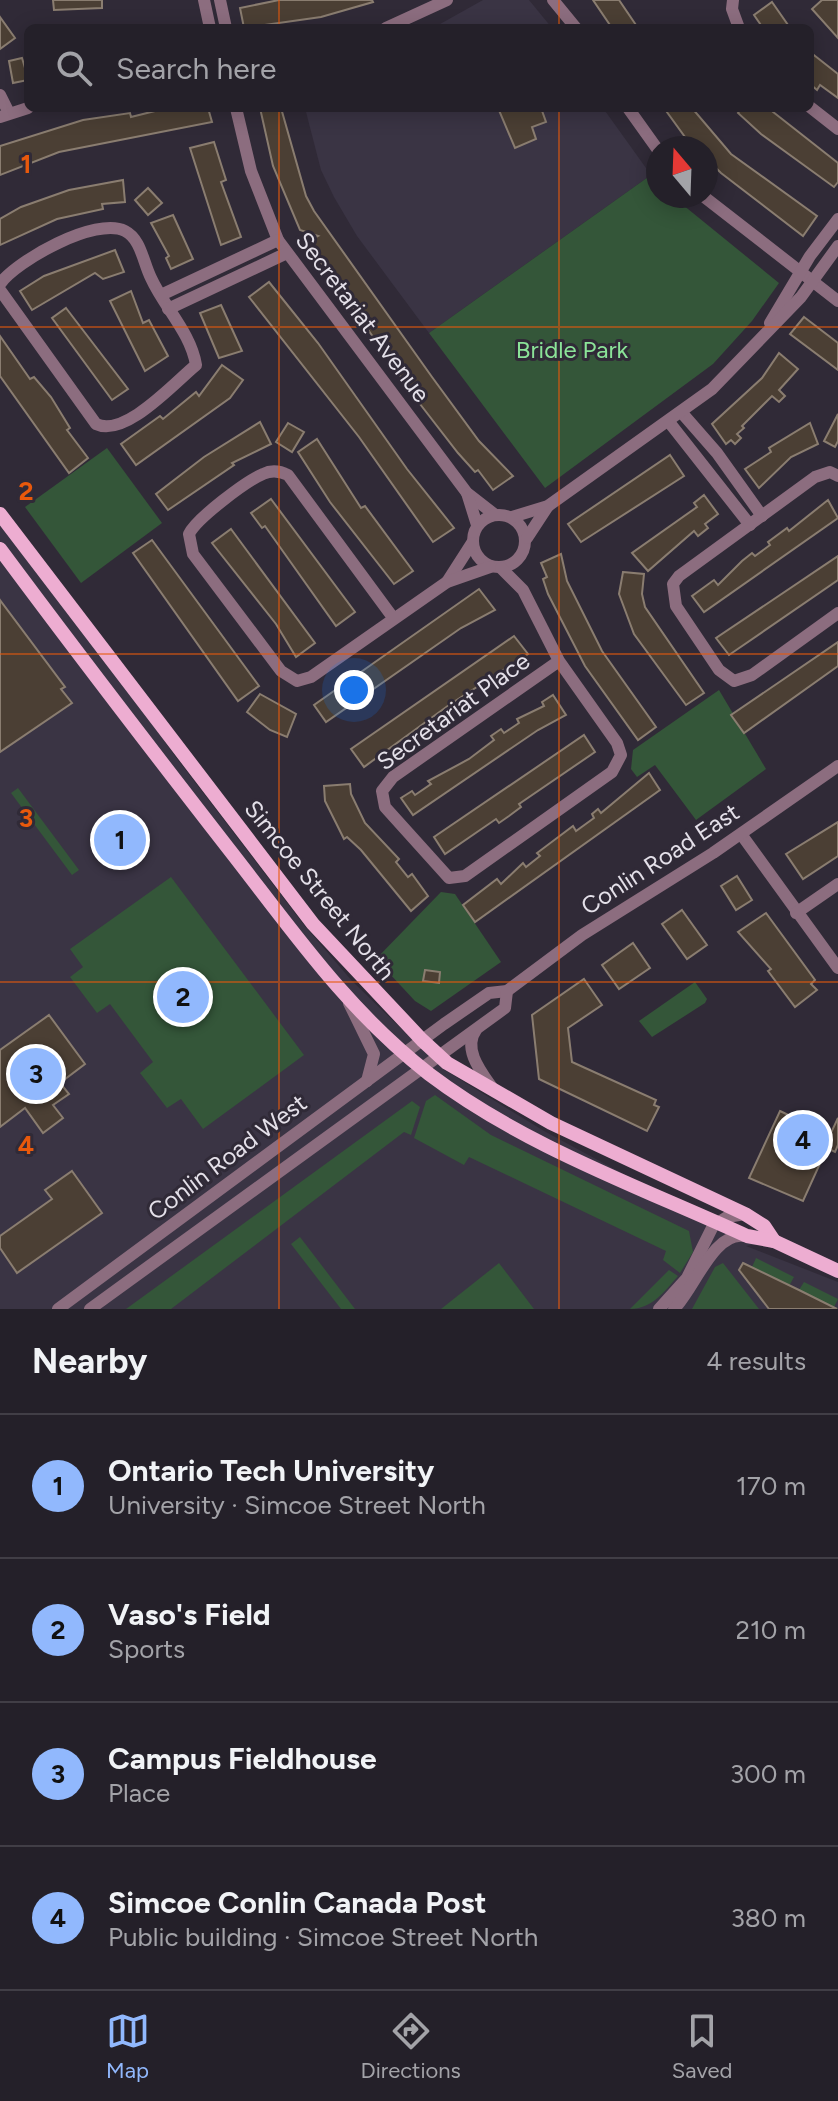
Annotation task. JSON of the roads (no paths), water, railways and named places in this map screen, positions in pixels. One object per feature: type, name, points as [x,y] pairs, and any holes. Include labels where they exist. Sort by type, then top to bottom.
[{"type":"main road","name":"Simcoe Street North","points":[[0,514],[313,924],[422,1040],[439,1055],[551,1123],[745,1214],[764,1226],[774,1241]]},
{"type":"main road","name":"Simcoe Street North","points":[[0,549],[153,755],[347,1001],[405,1053],[516,1130],[747,1236],[774,1241],[838,1271]]},
{"type":"street","points":[[204,0],[209,24]]},
{"type":"street","points":[[220,0],[225,24]]},
{"type":"street","points":[[395,24],[447,0]]},
{"type":"street","points":[[553,0],[564,5],[574,24]]},
{"type":"street","points":[[733,0],[732,9],[738,24]]},
{"type":"street","points":[[0,95],[4,115],[24,109]]},
{"type":"street","points":[[814,110],[838,129]]},
{"type":"street","name":"Secretariat Avenue","points":[[237,112],[251,171],[278,240],[467,493],[494,514]]},
{"type":"street","points":[[631,112],[648,136]]},
{"type":"street","points":[[718,208],[838,301]]},
{"type":"street","points":[[762,336],[799,272],[838,219]]},
{"type":"street","points":[[106,228],[121,229],[134,237],[161,295],[194,350],[196,365],[124,425],[105,428],[96,424],[0,287],[10,270],[53,245],[106,228]]},
{"type":"street","points":[[161,295],[278,240]]},
{"type":"street","points":[[447,582],[472,543],[477,525],[494,514],[512,517],[548,506],[682,413],[733,370],[812,281],[838,246]]},
{"type":"street","points":[[168,309],[287,253]]},
{"type":"street","points":[[682,413],[717,453],[762,516]]},
{"type":"street","points":[[669,422],[750,525]]},
{"type":"street","points":[[394,619],[288,475],[280,471],[262,474],[201,519],[189,534],[193,554],[288,677],[297,681],[311,677],[447,582],[519,558],[527,538],[548,506]]},
{"type":"street","points":[[838,476],[823,473],[679,576],[673,584],[676,606],[726,677],[734,681],[752,675],[838,613]]},
{"type":"street","name":"Secretariat Avenue","points":[[467,493],[477,525]]},
{"type":"street","points":[[512,517],[527,538]]},
{"type":"street","points":[[472,543],[476,554],[495,568]]},
{"type":"street","name":"Secretariat Place","points":[[519,558],[523,590],[559,661],[617,743],[621,755],[617,766],[465,876],[449,878],[385,807],[382,791],[393,777],[559,661]]},
{"type":"street","name":"Secretariat Place","points":[[495,568],[523,590]]},
{"type":"street","name":"Conlin Road East","points":[[422,1040],[489,993],[507,991],[582,935],[741,834],[838,766]]},
{"type":"street","points":[[741,834],[838,968]]},
{"type":"street","points":[[796,913],[838,884]]},
{"type":"street","name":"Conlin Road East","points":[[422,1067],[505,1008],[507,991]]},
{"type":"street","points":[[347,1001],[374,1054],[367,1081]]},
{"type":"street","points":[[481,1025],[472,1036],[471,1045],[481,1071],[495,1091]]},
{"type":"street","name":"Conlin Road West","points":[[58,1309],[422,1040]]},
{"type":"street","name":"Conlin Road West","points":[[90,1309],[422,1067]]},
{"type":"street","points":[[659,1309],[687,1278],[717,1222],[745,1214]]},
{"type":"street","points":[[674,1309],[719,1244],[732,1236],[747,1236]]},
{"type":"place","name":"Ontario Tech University","points":[[120,840]]},
{"type":"place","name":"Vaso's Field","points":[[183,997]]},
{"type":"place","name":"Campus Fieldhouse","points":[[36,1074]]},
{"type":"place","name":"Simcoe Conlin Canada Post","points":[[803,1140]]},
{"type":"park label","name":"Bridle Park","points":[[572,349]]}]
